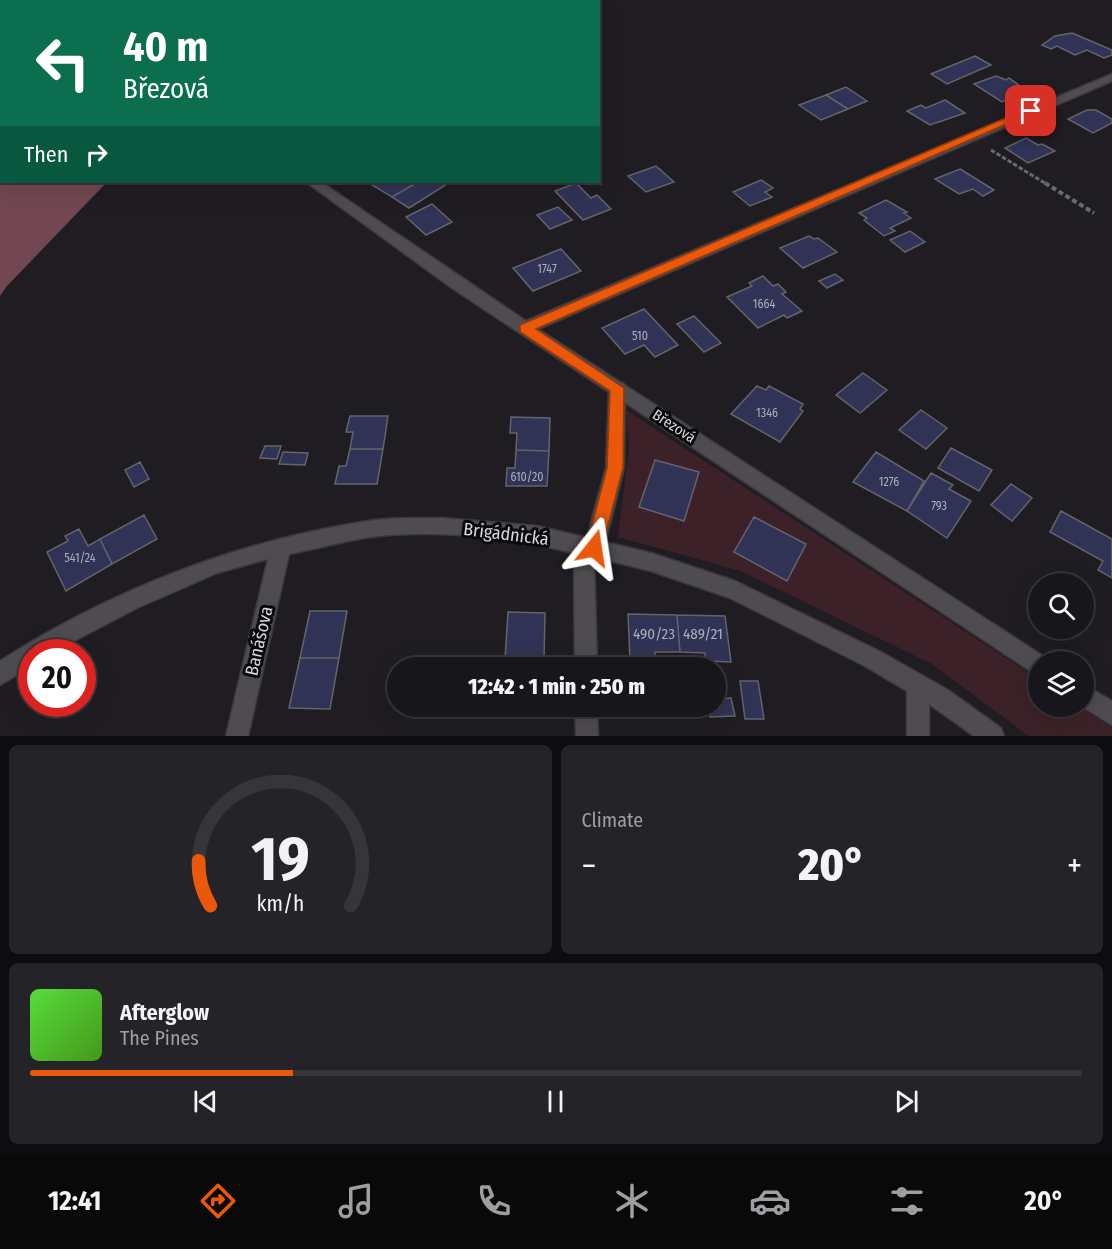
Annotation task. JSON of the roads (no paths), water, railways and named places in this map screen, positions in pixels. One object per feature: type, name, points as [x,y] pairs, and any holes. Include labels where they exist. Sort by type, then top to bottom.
[{"type":"street","points":[[525,328],[1112,76]]},
{"type":"street","name":"Březová","points":[[314,183],[457,284],[1028,658]]},
{"type":"street","points":[[586,657],[589,547],[615,468],[617,388]]},
{"type":"street","name":"Brigádnická","points":[[58,639],[130,601],[215,565],[281,547],[370,529],[441,526],[537,535],[651,562],[735,590],[871,658],[918,685],[993,736]]},
{"type":"street","name":"Banášova","points":[[237,736],[281,547]]},
{"type":"street","name":"Brigádnická","points":[[0,674],[18,662]]},
{"type":"street","points":[[918,685],[918,736]]},
{"type":"street","points":[[1094,702],[1112,714]]},
{"type":"street","points":[[586,717],[586,736]]}]
